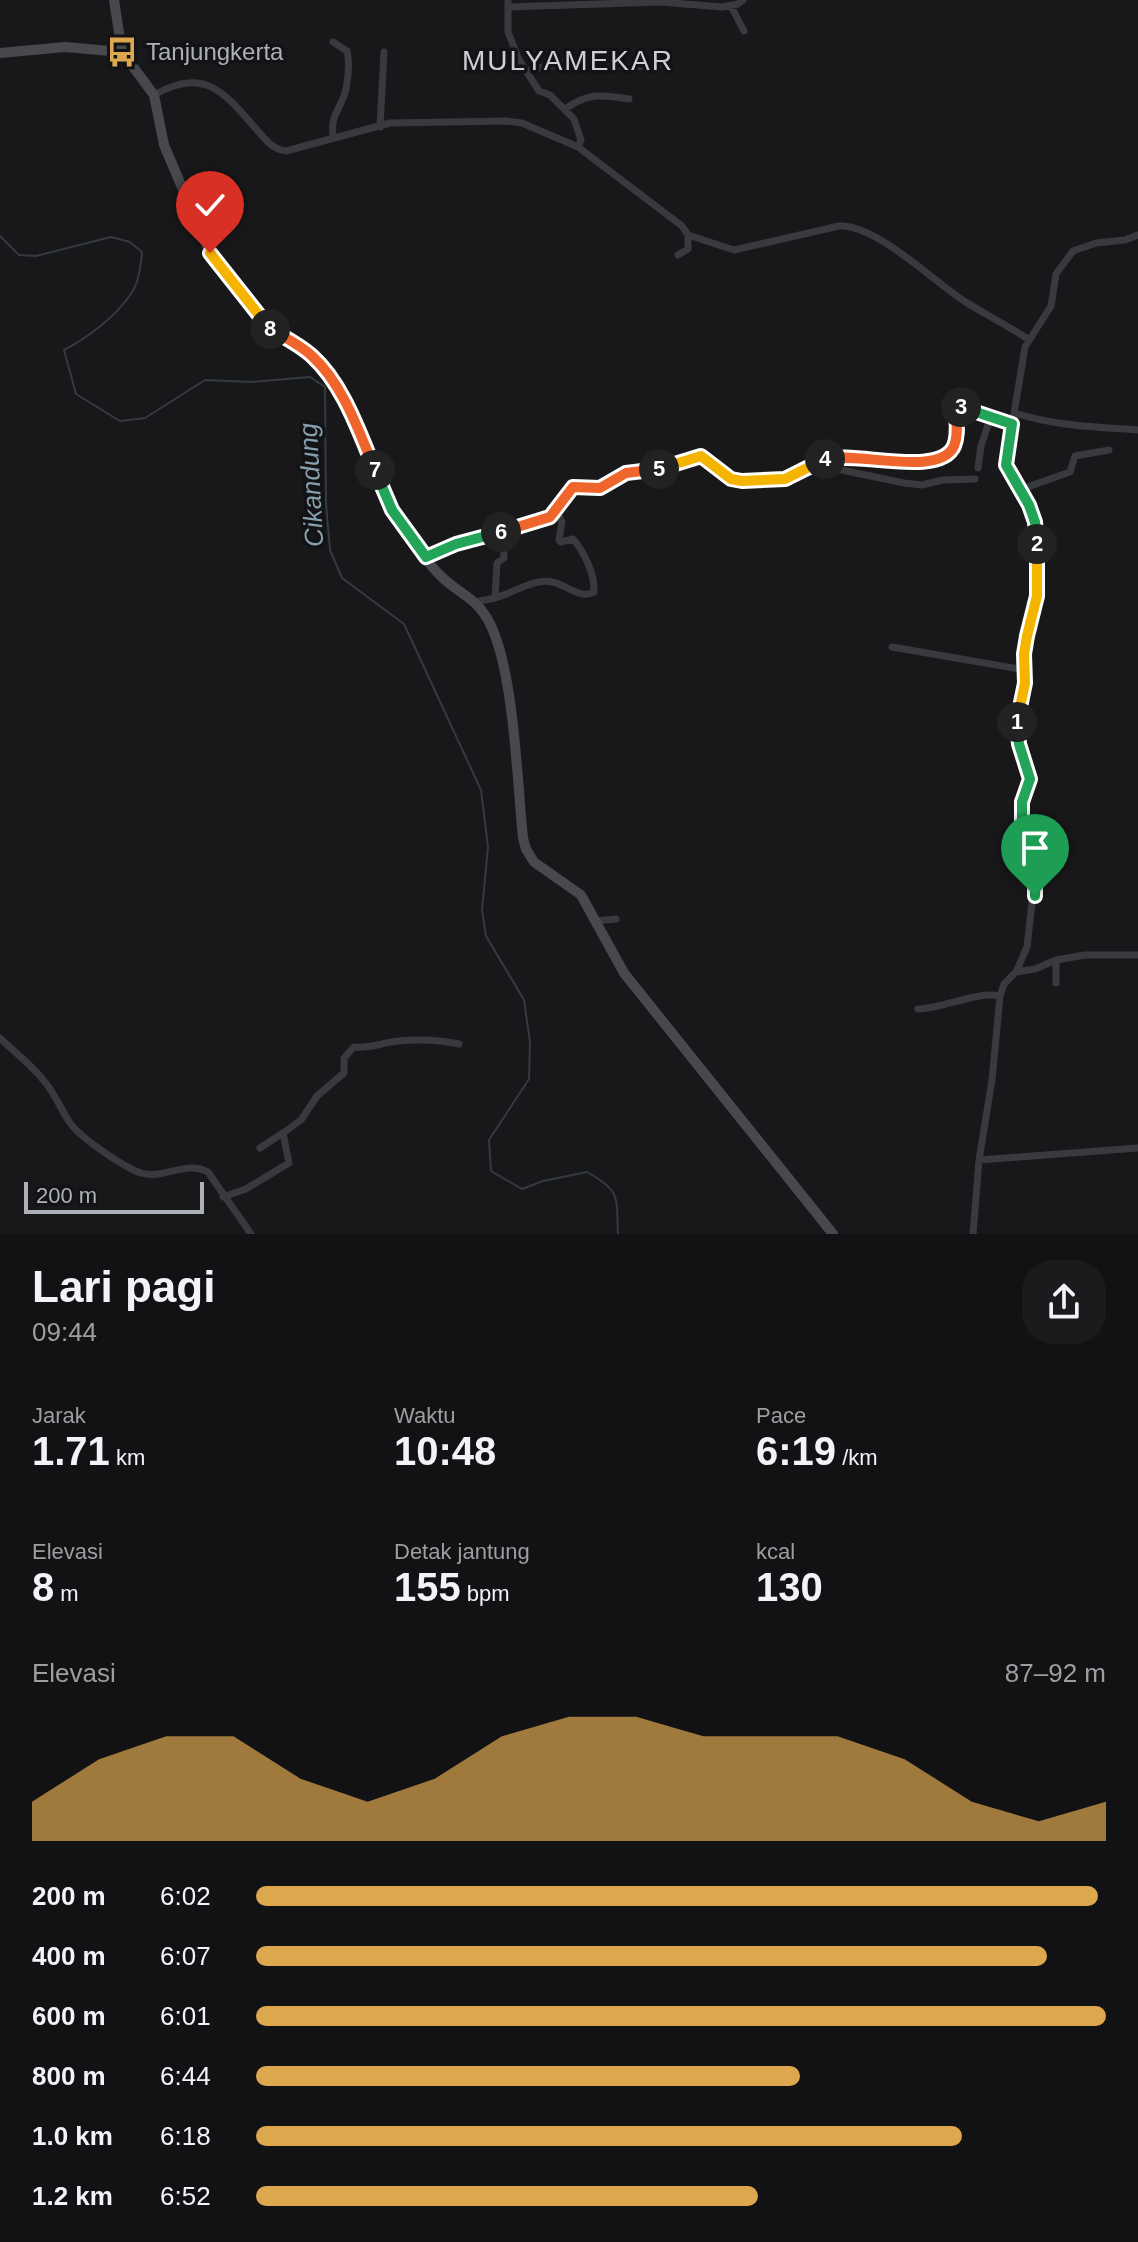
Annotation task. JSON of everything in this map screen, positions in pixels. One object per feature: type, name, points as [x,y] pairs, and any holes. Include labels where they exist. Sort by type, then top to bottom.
[{"type":"street","points":[[114,0],[122,52],[154,95],[164,145],[213,260],[265,326],[306,351],[325,369],[359,433],[392,510],[442,578],[475,602],[494,630],[510,710],[526,849],[539,867],[581,895],[616,963],[833,1234]]},
{"type":"street","points":[[578,147],[580,130],[574,119],[550,95],[539,91],[511,44],[508,4],[687,2],[731,6],[743,0]]},
{"type":"street","points":[[731,6],[744,31]]},
{"type":"street","points":[[333,42],[347,51],[349,59],[345,94],[332,121],[333,137]]},
{"type":"street","points":[[0,53],[65,47],[122,52]]},
{"type":"street","points":[[380,127],[384,52]]},
{"type":"street","points":[[526,71],[595,56],[626,68],[667,63]]},
{"type":"street","points":[[154,95],[180,82],[213,88],[226,95],[278,150],[293,150],[398,122],[522,123],[578,147],[659,206],[688,235],[688,249],[678,255]]},
{"type":"street","points":[[565,109],[597,94],[629,99]]},
{"type":"street","points":[[688,235],[734,250],[839,226],[852,226],[865,230],[963,300],[1028,339]]},
{"type":"street","points":[[973,1234],[1000,996],[1004,984],[1016,972],[1027,947],[1035,896],[1035,876],[1024,851],[1021,830],[1022,802],[1030,779],[1017,729],[1025,670],[1024,654],[1037,596],[1037,539],[1032,513],[1006,465],[1012,424],[1028,339],[1051,306],[1056,274],[1067,257],[1073,251],[1096,243],[1125,240],[1138,235]]},
{"type":"street","points":[[426,557],[456,544],[550,517],[573,487],[600,488],[626,473],[646,473],[698,456],[731,479],[785,479],[838,455],[921,463],[948,455],[957,437],[957,407],[1012,424]]},
{"type":"street","points":[[1015,413],[1069,425],[1138,430]]},
{"type":"street","points":[[978,468],[981,446],[991,416]]},
{"type":"street","points":[[1019,490],[1070,472],[1075,456],[1109,450]]},
{"type":"street","points":[[813,464],[922,485],[943,480],[975,479]]},
{"type":"street","points":[[475,602],[546,581],[561,584],[582,595],[588,596],[594,592],[591,572],[578,545],[573,539],[559,540],[562,522],[555,509]]},
{"type":"street","points":[[495,598],[497,562],[504,558],[505,553],[503,531]]},
{"type":"street","points":[[892,647],[1025,670]]},
{"type":"street","points":[[594,921],[616,919]]},
{"type":"street","points":[[1016,972],[1085,955],[1138,955]]},
{"type":"street","points":[[1056,960],[1056,983]]},
{"type":"street","points":[[918,1009],[962,1002],[979,995],[1000,996]]},
{"type":"street","points":[[0,1038],[44,1080],[74,1128],[91,1142],[140,1173],[199,1168],[208,1172],[251,1234]]},
{"type":"street","points":[[260,1148],[301,1120],[317,1096],[344,1073],[344,1058],[354,1047],[385,1046],[397,1040],[459,1044]]},
{"type":"street","points":[[223,1197],[258,1183],[289,1163],[283,1133]]},
{"type":"street","points":[[979,1160],[1138,1148]]},
{"type":"waterway","name":"Cikandung","points":[[0,236],[19,255],[36,256],[111,237],[130,242],[142,252],[136,285],[125,302],[101,326],[64,350],[76,394],[120,421],[145,418],[205,380],[252,382],[310,377],[325,387],[326,504],[330,550],[342,578],[404,624],[481,790],[488,847],[482,910],[486,936],[524,1000],[530,1042],[529,1079],[489,1140],[491,1171],[522,1189],[543,1181],[587,1172],[612,1190],[618,1234]]},
{"type":"place","name":"Tanjungkerta","points":[[122,52]]},
{"type":"district","name":"MULYAMEKAR","points":[[568,60]]},
{"type":"route","points":[[210,253],[265,326],[306,351],[325,369],[342,397],[392,510],[426,557],[456,544],[550,517],[573,487],[596,489],[632,471],[646,473],[698,456],[731,479],[785,479],[821,459],[838,455],[921,463],[943,458],[953,448],[957,437],[956,409],[959,406],[1012,424],[1006,465],[1029,505],[1037,531],[1037,596],[1024,654],[1025,683],[1017,719],[1019,744],[1030,779],[1022,802],[1022,841],[1035,876],[1035,896]]}]
